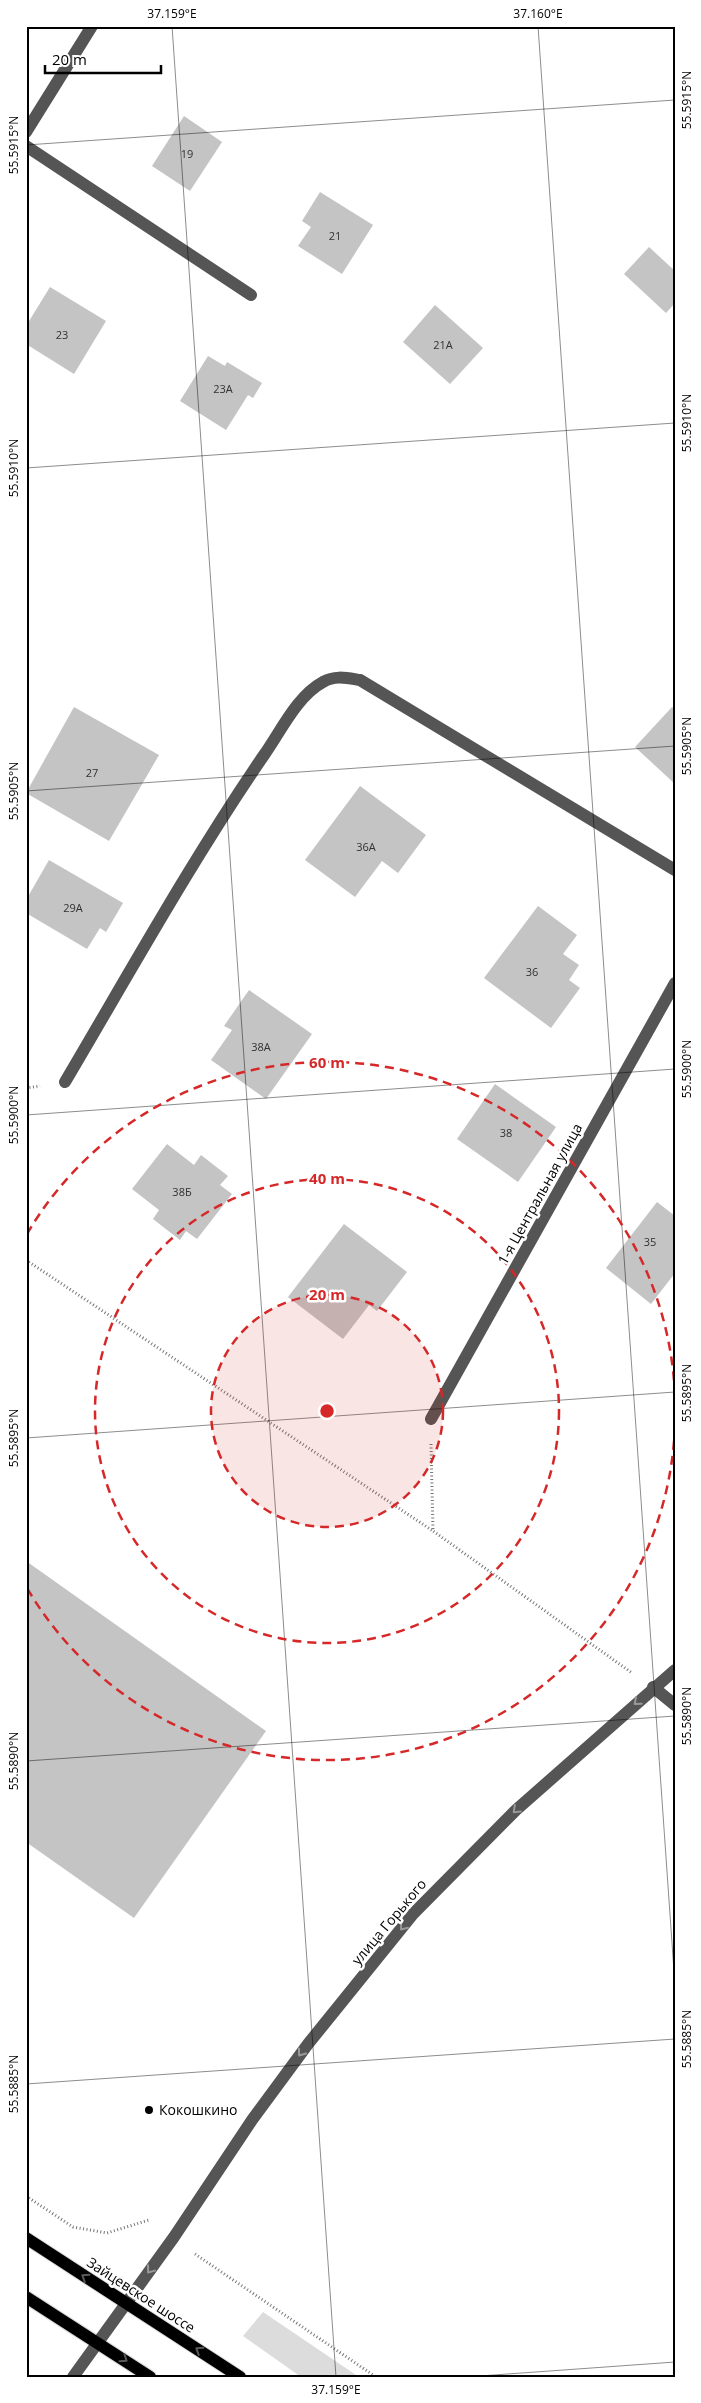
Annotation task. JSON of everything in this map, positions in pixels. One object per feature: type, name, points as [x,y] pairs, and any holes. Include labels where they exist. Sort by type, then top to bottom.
[{"type":"main road","name":"Зайцевское шоссе","points":[[26,2238],[240,2377]]},
{"type":"main road","points":[[26,2297],[150,2377]]},
{"type":"street","points":[[26,132],[92,26]]},
{"type":"street","points":[[26,146],[251,295]]},
{"type":"street","points":[[65,1082],[218,823],[301,702],[323,682],[332,678],[343,677],[360,680],[675,870]]},
{"type":"street","name":"1-я Центральная улица","points":[[431,1419],[675,983]]},
{"type":"street","name":"улица Горького","points":[[73,2377],[174,2238],[252,2120],[302,2052],[414,1914],[516,1810],[675,1670]]},
{"type":"street","points":[[653,1688],[675,1705]]},
{"type":"path","points":[[26,1260],[433,1531],[653,1688]]},
{"type":"path","points":[[431,1419],[433,1531]]},
{"type":"path","points":[[26,2196],[72,2226],[90,2230],[107,2233],[149,2220]]},
{"type":"path","points":[[195,2254],[376,2377]]},
{"type":"shaded area","points":[[263,2312],[359,2377],[301,2377],[243,2336]]},
{"type":"building","points":[[184,116],[222,142],[190,191],[152,166]]},
{"type":"building","points":[[320,192],[373,225],[342,274],[298,246],[311,227],[302,221]]},
{"type":"building","points":[[649,247],[675,271],[675,303],[666,313],[624,274]]},
{"type":"building","points":[[50,287],[106,321],[74,374],[26,344],[26,326]]},
{"type":"building","points":[[435,305],[483,348],[450,384],[403,342]]},
{"type":"building","points":[[208,356],[225,366],[227,362],[262,383],[253,398],[248,395],[226,430],[180,401]]},
{"type":"building","points":[[74,707],[159,755],[109,841],[26,793]]},
{"type":"building","points":[[672,707],[675,709],[675,784],[635,747]]},
{"type":"building","points":[[360,786],[426,835],[398,873],[382,861],[355,897],[305,860]]},
{"type":"building","points":[[49,860],[123,903],[106,932],[100,928],[87,949],[26,913],[26,900]]},
{"type":"building","points":[[538,906],[577,935],[563,954],[579,965],[569,980],[580,988],[551,1028],[484,978]]},
{"type":"building","points":[[249,990],[312,1034],[266,1099],[211,1060],[232,1030],[224,1026]]},
{"type":"building","points":[[495,1084],[556,1127],[518,1182],[457,1139]]},
{"type":"building","points":[[167,1144],[194,1165],[201,1155],[228,1176],[220,1185],[232,1194],[197,1239],[186,1231],[180,1240],[153,1219],[159,1210],[132,1189]]},
{"type":"building","points":[[657,1202],[675,1216],[675,1273],[651,1304],[606,1268]]},
{"type":"building","points":[[344,1224],[407,1272],[377,1311],[369,1305],[343,1339],[288,1297]]},
{"type":"building","points":[[26,1561],[266,1731],[134,1918],[26,1842]]},
{"type":"place","name":"Кокошкино","points":[[149,2110]]}]
